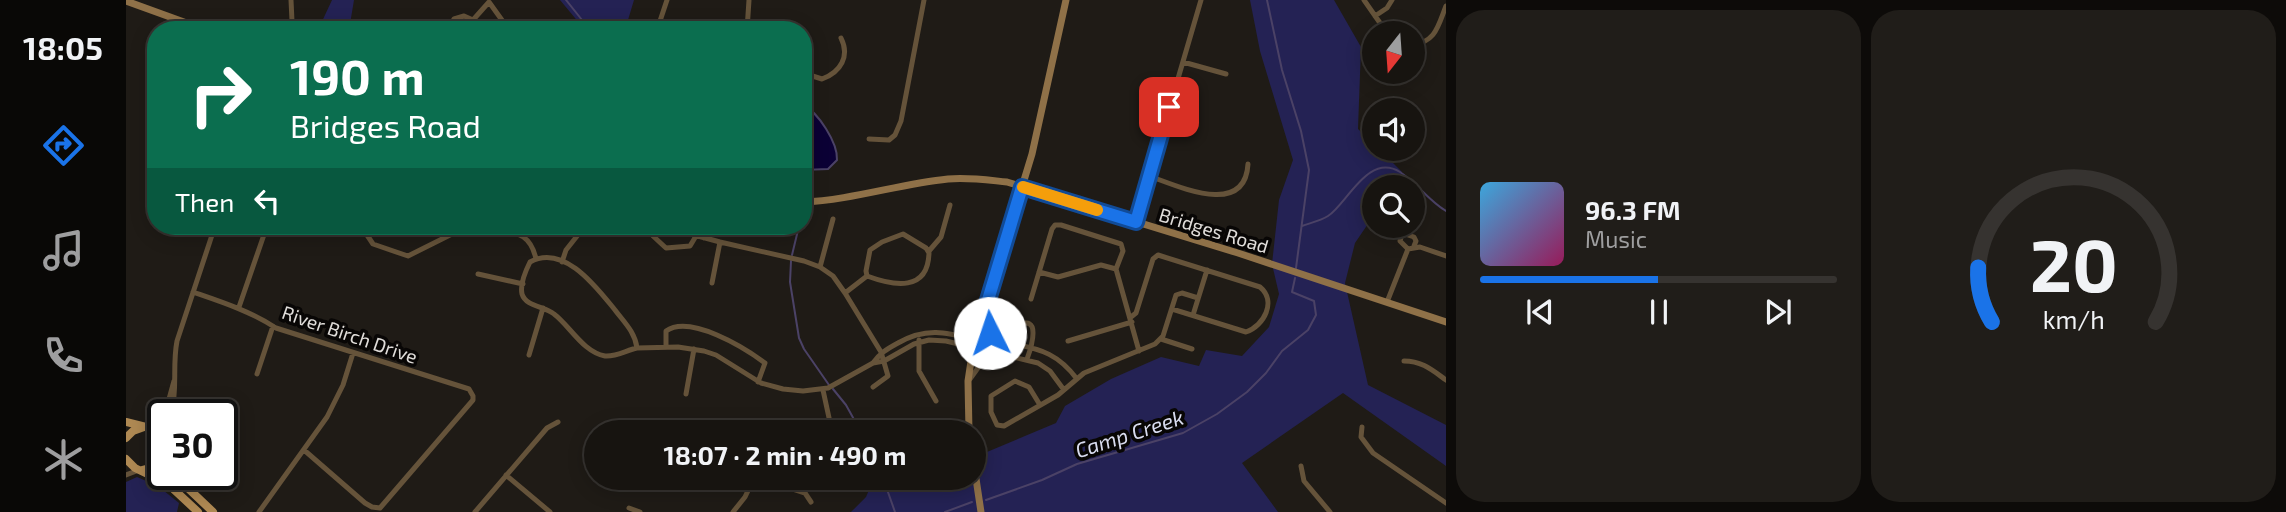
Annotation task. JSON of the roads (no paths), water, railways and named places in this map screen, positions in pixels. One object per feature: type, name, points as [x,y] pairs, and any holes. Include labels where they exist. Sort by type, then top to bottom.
[{"type":"main road","points":[[126,422],[145,427]]},
{"type":"main road","points":[[126,438],[133,431],[145,427]]},
{"type":"main road","points":[[126,459],[132,466],[168,484],[198,512]]},
{"type":"main road","points":[[141,470],[147,468]]},
{"type":"main road","points":[[190,490],[213,512]]},
{"type":"street","points":[[291,0],[292,21]]},
{"type":"street","points":[[660,21],[667,0]]},
{"type":"street","points":[[747,21],[748,0]]},
{"type":"street","points":[[869,139],[889,140],[895,135],[901,121],[924,0]]},
{"type":"street","points":[[969,420],[968,381],[974,344],[1032,155],[1066,0]]},
{"type":"street","points":[[1136,222],[1201,0]]},
{"type":"street","points":[[1364,0],[1379,21]]},
{"type":"street","points":[[1375,16],[1387,8],[1392,0]]},
{"type":"street","points":[[126,1],[181,21]]},
{"type":"street","points":[[452,21],[459,17],[473,20],[489,2],[503,21]]},
{"type":"street","points":[[1425,42],[1436,34],[1446,6]]},
{"type":"street","points":[[812,76],[822,79],[839,69],[845,52],[841,38]]},
{"type":"street","points":[[1183,62],[1226,74]]},
{"type":"street","points":[[1149,176],[1204,194],[1219,195],[1240,185],[1247,176],[1248,164]]},
{"type":"street","name":"Bridges Road","points":[[812,202],[832,201],[946,179],[1007,182],[1446,322]]},
{"type":"street","points":[[867,276],[900,285],[918,280],[927,269],[929,251],[941,237],[950,205]]},
{"type":"street","points":[[820,267],[833,219]]},
{"type":"street","points":[[1031,299],[1053,228],[1058,224],[1121,244],[1123,252],[1116,269],[1139,351]]},
{"type":"street","points":[[175,399],[177,341],[212,235]]},
{"type":"street","points":[[239,307],[264,235]]},
{"type":"street","points":[[367,235],[373,244],[408,256],[450,235]]},
{"type":"street","points":[[519,235],[526,237],[532,244],[536,259]]},
{"type":"street","points":[[562,262],[567,247],[577,235]]},
{"type":"street","points":[[653,235],[666,248],[690,246],[696,236]]},
{"type":"street","points":[[692,235],[804,261],[833,276],[881,352],[888,376],[873,387]]},
{"type":"street","points":[[867,276],[870,250],[896,236],[907,236],[929,251]]},
{"type":"street","points":[[1401,238],[1400,243],[1446,256]]},
{"type":"street","points":[[1387,302],[1414,238]]},
{"type":"street","points":[[712,283],[720,242]]},
{"type":"street","points":[[1068,341],[1131,320],[1137,312],[1156,255],[1262,288],[1266,294],[1266,312],[1259,325],[1246,332],[1172,309]]},
{"type":"street","points":[[637,348],[633,333],[591,279],[562,262],[536,259],[529,264],[523,284],[526,300],[554,313],[597,353],[612,356],[637,348],[694,349],[716,355],[758,382],[795,391],[822,390],[919,341],[995,345],[1010,343]]},
{"type":"street","points":[[1039,272],[1058,277],[1101,264],[1116,269]]},
{"type":"street","points":[[1193,315],[1207,270]]},
{"type":"street","points":[[478,274],[523,284]]},
{"type":"street","points":[[845,293],[867,276]]},
{"type":"street","name":"River Birch Drive","points":[[193,292],[239,307],[273,326],[469,389],[473,396],[473,400],[380,508],[372,507],[363,501],[304,450]]},
{"type":"street","points":[[1040,405],[1029,387],[1015,382],[993,393],[990,412],[1001,426],[1040,405],[1064,390],[1087,372],[1155,344],[1161,339],[1177,294],[1184,293],[1198,298]]},
{"type":"street","points":[[529,355],[543,308]]},
{"type":"street","points":[[985,310],[986,327],[996,338],[1054,355],[1077,379]]},
{"type":"street","points":[[1009,355],[1016,326],[1026,325],[1034,332],[1027,359]]},
{"type":"street","points":[[257,373],[273,326]]},
{"type":"street","points":[[666,347],[666,334],[670,328],[706,330],[765,363],[758,382]]},
{"type":"street","points":[[873,363],[881,352],[918,333],[944,332],[997,354],[1027,359],[1046,367],[1064,390]]},
{"type":"street","points":[[918,333],[919,371],[936,401]]},
{"type":"street","points":[[1161,339],[1192,349]]},
{"type":"street","points":[[686,394],[694,349]]},
{"type":"street","points":[[259,512],[335,403],[353,353]]},
{"type":"street","points":[[968,381],[983,361],[997,354]]},
{"type":"street","points":[[1404,360],[1426,365],[1446,380]]},
{"type":"street","points":[[145,427],[166,410],[174,381]]},
{"type":"street","points":[[822,390],[829,420]]},
{"type":"street","points":[[475,512],[547,428],[558,422]]},
{"type":"street","points":[[1362,426],[1361,437],[1373,453],[1446,503]]},
{"type":"street","points":[[1301,466],[1304,481],[1330,512]]},
{"type":"street","points":[[126,475],[141,470]]},
{"type":"street","points":[[506,475],[550,512]]},
{"type":"street","points":[[733,512],[749,490]]},
{"type":"street","points":[[795,490],[805,493],[811,502]]},
{"type":"street","points":[[978,490],[981,512]]},
{"type":"street","points":[[629,508],[640,512]]},
{"type":"waterway","points":[[566,0],[583,21]]},
{"type":"waterway","points":[[1267,0],[1282,70],[1301,131],[1309,170],[1296,268]]},
{"type":"waterway","name":"Camp Creek","points":[[1302,226],[1328,216],[1359,182],[1378,169],[1388,168],[1400,172],[1446,211]]},
{"type":"waterway","points":[[792,255],[797,235]]},
{"type":"waterway","points":[[791,261],[790,282],[799,338],[829,385]]},
{"type":"waterway","name":"Camp Creek","points":[[986,500],[1077,464],[1183,433],[1217,414],[1247,392],[1266,373],[1282,351],[1308,330],[1316,315],[1314,301],[1292,292],[1295,278]]},
{"type":"waterway","points":[[833,389],[854,420]]},
{"type":"waterway","points":[[887,490],[895,512]]},
{"type":"waterway","name":"Camp Creek","points":[[945,512],[972,502]]}]
